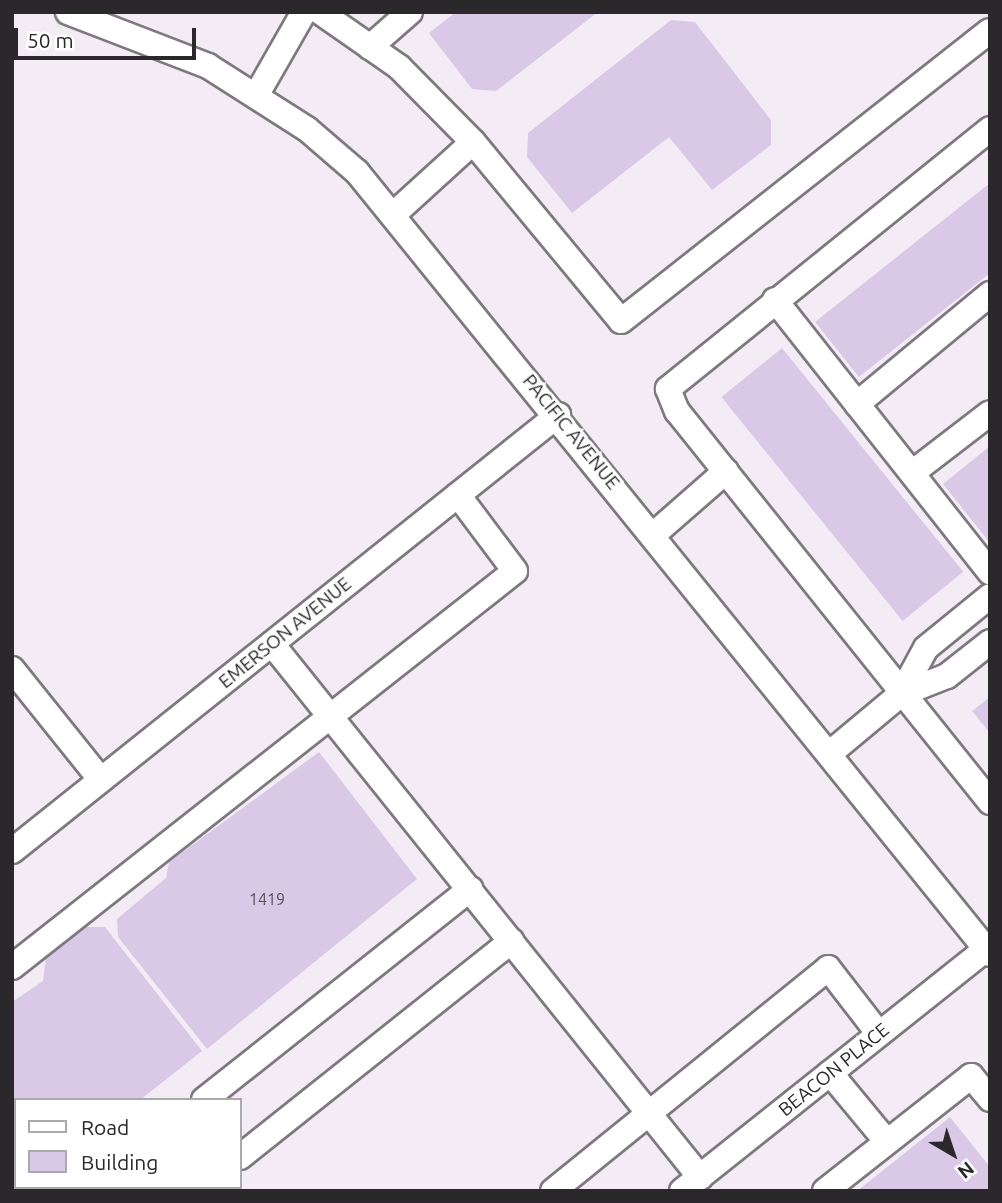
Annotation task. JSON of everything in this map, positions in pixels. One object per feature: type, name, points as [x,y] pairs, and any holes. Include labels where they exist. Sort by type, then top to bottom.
[{"type":"street","points":[[257,94],[304,12]]},
{"type":"street","points":[[320,12],[399,67],[473,142],[621,321],[990,31]]},
{"type":"street","points":[[370,47],[410,12]]},
{"type":"street","name":"PACIFIC AVENUE","points":[[82,14],[153,40],[257,94],[307,129],[396,213],[988,949]]},
{"type":"street","points":[[990,129],[775,300],[668,390],[726,471],[901,694],[990,802]]},
{"type":"street","points":[[396,213],[473,142]]},
{"type":"street","points":[[857,404],[990,293]]},
{"type":"street","points":[[775,300],[990,572]]},
{"type":"street","points":[[912,473],[990,413]]},
{"type":"street","name":"EMERSON AVENUE","points":[[12,851],[558,415]]},
{"type":"street","points":[[653,535],[726,471]]},
{"type":"street","points":[[12,967],[334,720],[515,571],[458,495]]},
{"type":"street","points":[[901,694],[926,648],[990,596]]},
{"type":"street","points":[[830,754],[901,694],[947,676],[990,642]]},
{"type":"street","points":[[272,644],[650,1114],[691,1184]]},
{"type":"street","points":[[12,669],[101,780]]},
{"type":"street","points":[[207,1098],[470,889]]},
{"type":"street","points":[[242,1155],[512,941]]},
{"type":"street","name":"BEACON PLACE","points":[[691,1184],[988,949]]},
{"type":"street","points":[[553,1191],[828,968],[879,1034]]},
{"type":"street","points":[[830,1073],[887,1142]]},
{"type":"street","points":[[825,1191],[971,1076],[990,1099]]},
{"type":"building","points":[[456,12],[598,12],[496,91],[472,89],[429,33]]},
{"type":"building","points":[[671,20],[695,22],[771,120],[771,145],[712,190],[669,137],[572,213],[527,157],[528,133]]},
{"type":"building","points":[[990,183],[990,273],[859,377],[815,322]]},
{"type":"building","points":[[782,348],[963,572],[903,621],[721,397]]},
{"type":"building","points":[[990,446],[990,543],[943,484]]},
{"type":"building","points":[[990,697],[990,733],[972,711]]},
{"type":"building","points":[[319,752],[417,879],[207,1049],[118,937],[117,919],[166,878],[169,862]]},
{"type":"building","points":[[86,927],[105,927],[202,1051],[143,1098],[14,1098],[14,1189],[17,1189],[12,1190],[12,1002],[43,981],[46,957]]},
{"type":"building","points":[[950,1117],[990,1167],[990,1191],[857,1191]]}]
